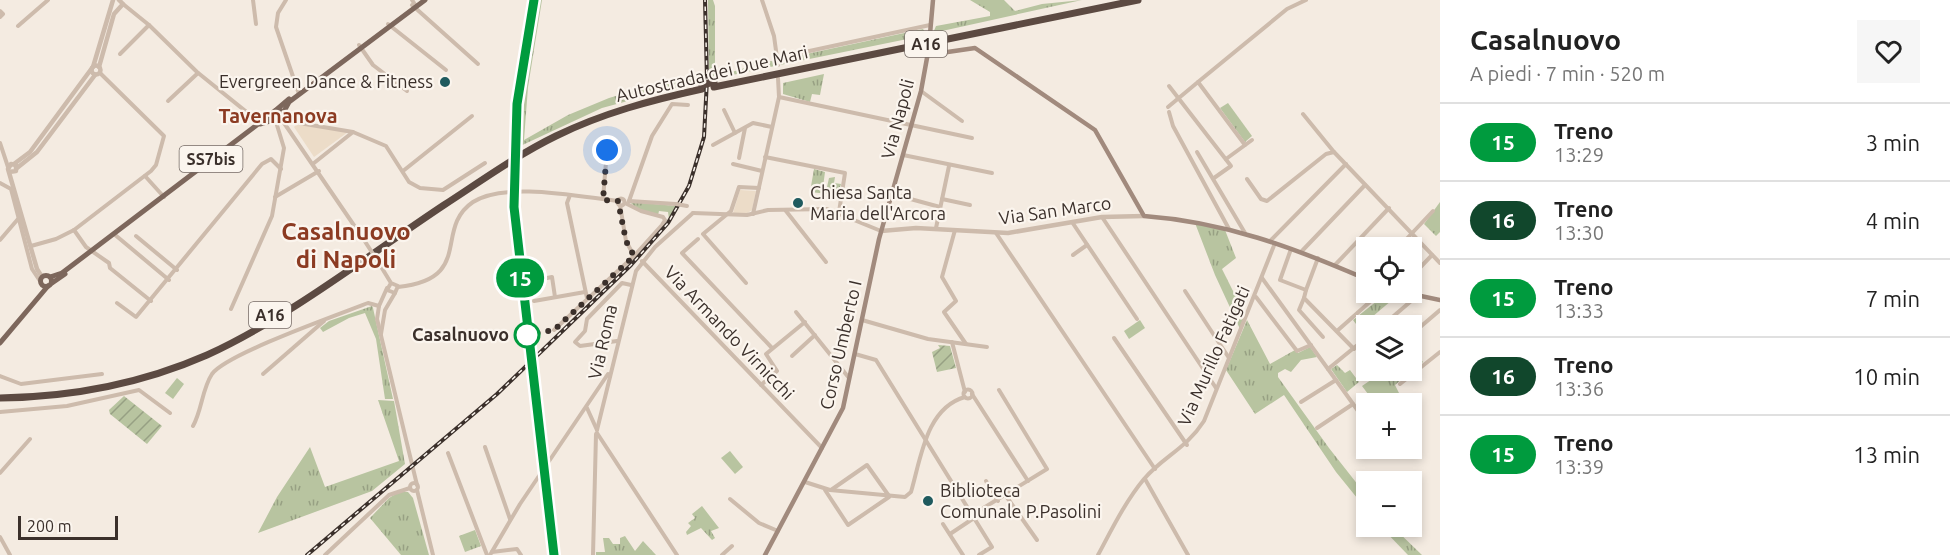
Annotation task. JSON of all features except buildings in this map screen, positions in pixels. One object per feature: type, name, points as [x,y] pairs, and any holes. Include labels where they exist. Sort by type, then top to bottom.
[{"type":"highway","name":"Autostrada dei Due Mari","points":[[714,85],[1115,0]]},
{"type":"highway","name":"Autostrada dei Due Mari","points":[[0,394],[57,390],[119,380],[171,364],[221,343],[269,316],[508,160],[603,111],[655,95],[1138,0]]},
{"type":"highway","name":"Autostrada dei Due Mari","points":[[0,398],[48,396],[103,388],[156,374],[207,355],[271,320],[508,160]]},
{"type":"main road","name":"SS7bis","points":[[0,341],[46,281],[92,252],[414,4],[425,0]]},
{"type":"main road","points":[[930,34],[933,0]]},
{"type":"main road","name":"Via Napoli","points":[[881,231],[921,91],[929,47]]},
{"type":"main road","points":[[927,55],[975,48],[1095,130],[1144,216]]},
{"type":"main road","name":"SS7bis","points":[[280,118],[289,102],[298,93]]},
{"type":"main road","points":[[274,111],[280,118]]},
{"type":"main road","points":[[274,111],[280,118]]},
{"type":"main road","points":[[260,123],[280,118]]},
{"type":"main road","name":"Via San Marco","points":[[1144,216],[1189,220],[1245,233],[1318,258],[1356,274]]},
{"type":"main road","name":"Corso Umberto I","points":[[765,555],[838,420],[855,354],[881,231]]},
{"type":"main road","points":[[1422,297],[1440,300]]},
{"type":"street","points":[[18,26],[48,0]]},
{"type":"street","points":[[31,246],[56,239],[74,230],[156,165],[164,136],[97,74],[95,67],[113,0]]},
{"type":"street","points":[[253,0],[256,24]]},
{"type":"street","points":[[286,0],[278,13],[276,27],[298,93]]},
{"type":"street","points":[[762,0],[774,36],[777,65]]},
{"type":"street","points":[[1229,229],[1173,126],[1169,110],[1180,97],[1287,9],[1306,0]]},
{"type":"street","points":[[10,170],[30,152],[95,67],[114,14],[121,2],[149,25],[198,73],[260,123]]},
{"type":"street","points":[[414,4],[478,63]]},
{"type":"street","points":[[0,11],[3,14],[0,17]]},
{"type":"street","points":[[120,54],[149,25]]},
{"type":"street","points":[[389,25],[447,70]]},
{"type":"street","points":[[777,58],[930,25]]},
{"type":"street","points":[[360,47],[373,65],[406,91]]},
{"type":"street","points":[[168,101],[198,73]]},
{"type":"street","points":[[10,170],[38,152],[97,74]]},
{"type":"street","points":[[753,214],[779,97],[778,78]]},
{"type":"street","points":[[1198,82],[1245,145]]},
{"type":"street","points":[[1169,86],[1180,97],[1231,166],[1214,178]]},
{"type":"street","points":[[921,91],[962,121]]},
{"type":"street","points":[[779,97],[972,138]]},
{"type":"street","points":[[634,256],[626,241],[623,202],[658,124],[672,104],[688,105]]},
{"type":"street","points":[[724,110],[735,133]]},
{"type":"street","points":[[1303,114],[1334,152],[1440,263]]},
{"type":"street","points":[[403,171],[472,116]]},
{"type":"street","points":[[280,118],[353,132],[386,146],[413,186],[443,190],[484,163]]},
{"type":"street","points":[[280,118],[314,163],[391,283],[396,283],[398,287]]},
{"type":"street","points":[[231,309],[264,237],[275,198],[285,147],[280,118]]},
{"type":"street","points":[[712,145],[753,123],[772,127]]},
{"type":"street","points":[[739,158],[745,128]]},
{"type":"street","points":[[314,163],[353,132]]},
{"type":"street","points":[[1226,159],[1252,140]]},
{"type":"street","points":[[0,143],[10,170],[36,272],[46,281]]},
{"type":"street","points":[[603,200],[607,150]]},
{"type":"street","points":[[1197,152],[1245,233]]},
{"type":"street","points":[[1247,179],[1262,200],[1267,201],[1326,154],[1334,152]]},
{"type":"street","points":[[903,155],[992,174]]},
{"type":"street","points":[[765,157],[845,173],[839,212]]},
{"type":"street","points":[[117,303],[136,317],[169,280],[262,164],[271,159],[281,169]]},
{"type":"street","points":[[733,164],[762,171]]},
{"type":"street","points":[[1273,242],[1346,164]]},
{"type":"street","points":[[936,228],[949,166]]},
{"type":"street","points":[[275,198],[319,171]]},
{"type":"street","points":[[145,176],[164,196]]},
{"type":"street","points":[[0,183],[10,189],[36,272],[46,281]]},
{"type":"street","points":[[1301,252],[1365,184]]},
{"type":"street","points":[[746,283],[703,234],[727,215],[733,207],[739,187],[759,188]]},
{"type":"street","points":[[398,287],[414,284],[440,273],[449,259],[457,223],[466,208],[486,196],[507,193],[570,195],[623,202],[676,204],[687,206],[693,213],[727,215],[826,209],[839,212],[881,231]]},
{"type":"street","points":[[892,194],[940,207]]},
{"type":"street","points":[[570,195],[567,203],[587,298]]},
{"type":"street","points":[[942,199],[970,205]]},
{"type":"street","points":[[554,330],[634,256],[665,220],[623,202]]},
{"type":"street","points":[[1335,265],[1389,208]]},
{"type":"street","points":[[785,210],[826,262]]},
{"type":"street","points":[[1408,237],[1433,211]]},
{"type":"street","name":"Via Roma","points":[[593,555],[597,432],[631,285],[642,261],[693,213]]},
{"type":"street","name":"Via San Marco","points":[[881,231],[936,228],[996,233],[1020,232],[1102,217],[1144,216]]},
{"type":"street","points":[[1102,217],[1216,389]]},
{"type":"street","points":[[0,240],[19,219]]},
{"type":"street","points":[[1072,222],[1137,319]]},
{"type":"street","points":[[955,229],[942,277],[956,301],[944,312],[966,344]]},
{"type":"street","points":[[74,230],[92,252],[151,300]]},
{"type":"street","points":[[996,233],[1155,469]]},
{"type":"street","points":[[114,234],[169,280]]},
{"type":"street","points":[[136,236],[177,270]]},
{"type":"street","points":[[698,239],[682,253],[772,348]]},
{"type":"street","name":"Via Murillo Fatigati","points":[[1098,555],[1113,526],[1144,479],[1187,444],[1204,421],[1256,297],[1273,242]]},
{"type":"street","points":[[1072,255],[1087,245]]},
{"type":"street","points":[[1291,248],[1280,280],[1306,290]]},
{"type":"street","points":[[1422,266],[1432,255]]},
{"type":"street","points":[[1318,258],[1299,309],[1323,338]]},
{"type":"street","name":"Via Armando Virnicchi","points":[[642,261],[823,449]]},
{"type":"street","points":[[542,279],[552,277],[555,297]]},
{"type":"street","points":[[1262,277],[1356,408]]},
{"type":"street","points":[[391,283],[379,306],[377,319],[412,472],[413,487],[433,555]]},
{"type":"street","points":[[617,340],[580,346],[575,342],[585,331],[587,320],[604,301],[622,283],[631,285]]},
{"type":"street","points":[[382,337],[385,310],[398,287]]},
{"type":"street","points":[[387,288],[391,293],[395,293]]},
{"type":"street","points":[[1185,291],[1229,358]]},
{"type":"street","points":[[534,301],[585,292]]},
{"type":"street","points":[[1256,297],[1298,351],[1311,345]]},
{"type":"street","points":[[1304,298],[1354,349],[1328,369]]},
{"type":"street","points":[[193,426],[208,381],[221,365],[368,303],[379,306]]},
{"type":"street","points":[[1337,331],[1369,303]]},
{"type":"street","points":[[1395,315],[1409,303]]},
{"type":"street","points":[[1422,325],[1440,310]]},
{"type":"street","points":[[796,312],[849,378]]},
{"type":"street","points":[[263,374],[327,319]]},
{"type":"street","points":[[861,320],[928,339],[987,347]]},
{"type":"street","points":[[761,385],[777,371],[766,354],[805,322]]},
{"type":"street","points":[[792,356],[815,335]]},
{"type":"street","points":[[1114,338],[1187,444]]},
{"type":"street","points":[[952,342],[965,394]]},
{"type":"street","points":[[1401,384],[1440,352]]},
{"type":"street","points":[[855,354],[876,360],[973,516],[992,547],[979,555]]},
{"type":"street","points":[[490,554],[510,519],[610,371]]},
{"type":"street","points":[[0,376],[6,381],[21,384],[102,374]]},
{"type":"street","points":[[1301,402],[1336,380]]},
{"type":"street","points":[[598,389],[602,387],[606,392]]},
{"type":"street","points":[[0,412],[67,406],[139,390],[170,413]]},
{"type":"street","points":[[805,482],[827,490],[904,497],[911,492],[933,422],[945,406],[968,390],[1028,482]]},
{"type":"street","points":[[950,534],[973,516],[1047,469],[999,390]]},
{"type":"street","points":[[1317,428],[1353,404]]},
{"type":"street","name":"Via Roma","points":[[587,407],[597,432]]},
{"type":"street","points":[[579,420],[585,416],[590,418]]},
{"type":"street","points":[[597,432],[677,555]]},
{"type":"street","points":[[0,473],[30,439]]},
{"type":"street","points":[[485,447],[510,519]]},
{"type":"street","points":[[448,453],[490,554]]},
{"type":"street","points":[[827,490],[867,465],[890,497]]},
{"type":"street","points":[[1144,479],[1188,555]]},
{"type":"street","points":[[986,481],[998,501]]},
{"type":"street","points":[[325,555],[389,495],[413,487]]},
{"type":"street","points":[[827,490],[848,525],[890,497]]},
{"type":"street","points":[[1006,496],[1037,540]]},
{"type":"street","points":[[730,499],[759,523],[778,531]]},
{"type":"street","points":[[943,524],[963,555]]},
{"type":"street","points":[[0,537],[10,555]]},
{"type":"street","points":[[722,555],[732,546]]},
{"type":"street","points":[[490,554],[517,549],[521,555]]},
{"type":"green space","points":[[537,0],[542,0],[528,87],[524,140],[568,115],[609,98],[656,84],[705,74],[705,80],[602,108],[516,148],[528,47]]},
{"type":"green space","points":[[708,0],[713,0],[715,6],[715,77],[745,68],[750,62],[774,61],[775,66],[709,80]]},
{"type":"green space","points":[[970,0],[1004,0],[1015,11],[1042,4],[1082,0],[933,33],[936,26],[990,16],[990,12]]},
{"type":"green space","points":[[923,29],[927,35],[780,65],[783,59]]},
{"type":"green space","points":[[824,74],[820,95],[812,94],[810,102],[783,94],[783,83]]},
{"type":"green space","points":[[1228,103],[1252,136],[1245,142],[1220,108]]},
{"type":"green space","points":[[814,169],[825,172],[823,187],[827,187],[829,178],[835,177],[834,183],[841,184],[838,195],[810,192]]},
{"type":"green space","points":[[630,202],[677,206],[669,219],[668,212],[659,211],[658,215],[637,209]]},
{"type":"green space","points":[[1440,202],[1440,232],[1436,236],[1424,224]]},
{"type":"green space","points":[[1195,223],[1225,230],[1236,258],[1222,269],[1246,317],[1240,329],[1215,275]]},
{"type":"green space","points":[[1374,303],[1389,303],[1374,315],[1359,315]]},
{"type":"green space","points":[[372,306],[393,399],[385,399],[376,339],[365,313],[349,318],[323,332],[320,328],[329,321]]},
{"type":"green space","points":[[1140,320],[1145,328],[1129,339],[1124,331]]},
{"type":"green space","points":[[1247,320],[1270,364],[1295,350],[1298,353],[1310,347],[1317,357],[1301,360],[1291,372],[1285,369],[1278,373],[1278,377],[1356,482],[1356,497],[1336,472],[1284,395],[1255,414],[1226,370]]},
{"type":"green space","points":[[938,345],[950,346],[956,368],[937,372],[932,352],[940,348]]},
{"type":"green space","points":[[1337,365],[1345,373],[1350,370],[1359,382],[1347,392],[1331,369]]},
{"type":"green space","points":[[177,378],[184,384],[173,399],[165,393]]},
{"type":"green space","points":[[1369,381],[1400,381],[1395,385],[1399,393],[1367,393],[1362,386]]},
{"type":"green space","points":[[124,396],[162,426],[147,444],[110,414],[109,410]]},
{"type":"green space","points":[[378,400],[394,401],[405,464],[372,491],[258,533],[277,497],[310,447],[325,487],[399,461]]},
{"type":"green space","points":[[730,451],[743,467],[735,474],[721,458]]},
{"type":"green space","points":[[399,492],[408,492],[413,498],[429,555],[401,555],[370,518],[389,498]]},
{"type":"green space","points":[[702,506],[719,528],[711,531],[715,538],[712,540],[701,528],[687,535],[686,532],[691,526],[688,523],[695,518],[692,514]]},
{"type":"green space","points":[[475,530],[481,546],[465,552],[459,536]]},
{"type":"green space","points":[[625,536],[635,551],[643,541],[656,555],[596,555],[596,552],[605,552],[603,538],[609,538],[613,544],[620,544],[620,538]]},
{"type":"green space","points":[[1391,537],[1403,537],[1422,555],[1408,555]]},
{"type":"shaded area","points":[[296,125],[348,132],[314,157],[294,127]]},
{"type":"shaded area","points":[[740,190],[756,191],[752,210],[746,214],[733,213]]},
{"type":"railway","points":[[307,555],[497,394],[631,265],[668,223],[689,186],[704,137],[707,80],[705,0]]},
{"type":"train","name":"15","points":[[534,0],[526,33],[517,104],[513,179],[514,207],[554,555]]},
{"type":"place","name":"Evergreen Dance & Fitness","points":[[445,82]]},
{"type":"place","name":"Chiesa Santa Maria dell'Arcora","points":[[798,203]]},
{"type":"place","name":"Casalnuovo","points":[[527,335]]},
{"type":"place","name":"Biblioteca Comunale P.Pasolini","points":[[928,501]]},
{"type":"district","name":"Tavernanova","points":[[278,116]]},
{"type":"district","name":"Casalnuovo di Napoli","points":[[346,246]]},
{"type":"route","points":[[527,335],[554,330],[634,256],[626,241],[618,201],[603,200],[607,150]]}]
